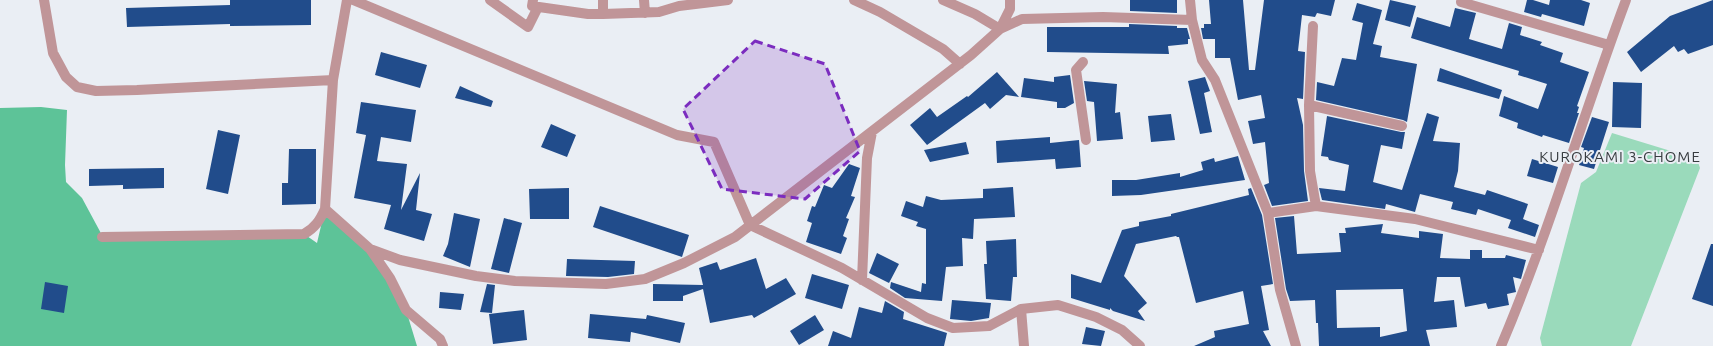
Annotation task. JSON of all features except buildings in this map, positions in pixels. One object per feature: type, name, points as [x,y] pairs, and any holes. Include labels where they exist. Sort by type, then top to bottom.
[{"type":"street","points":[[44,0],[52,53],[66,78],[77,87],[96,91],[137,90],[333,80]]},
{"type":"street","points":[[102,237],[304,234],[312,230],[319,221],[325,209],[333,80],[347,0]]},
{"type":"street","points":[[353,0],[677,135],[714,142],[750,225],[842,268],[927,318],[954,328],[989,326],[1020,309],[1058,305],[1096,317],[1122,330],[1140,346]]},
{"type":"street","points":[[490,0],[528,27],[535,3],[588,14],[603,14],[659,12],[679,6],[728,0]]},
{"type":"street","points":[[603,0],[603,14]]},
{"type":"street","points":[[644,0],[645,13]]},
{"type":"street","points":[[854,0],[880,12],[943,49],[960,64]]},
{"type":"street","points":[[943,0],[975,14],[1000,30]]},
{"type":"street","points":[[1000,30],[1010,9],[1010,0]]},
{"type":"street","points":[[1190,0],[1192,20],[1202,60],[1215,80],[1268,213],[1280,290],[1296,346]]},
{"type":"street","points":[[1501,346],[1539,250],[1609,45],[1626,0]]},
{"type":"street","points":[[1461,2],[1609,45]]},
{"type":"street","points":[[370,249],[400,260],[476,276],[515,281],[606,284],[645,279],[684,263],[735,237],[960,64],[1000,30],[1022,19],[1103,17],[1192,20]]},
{"type":"street","points":[[1313,26],[1309,105],[1310,171],[1316,206]]},
{"type":"street","points":[[1083,62],[1076,70],[1086,140]]},
{"type":"street","points":[[1309,105],[1402,126]]},
{"type":"street","points":[[862,280],[867,158],[872,132]]},
{"type":"street","points":[[1268,213],[1316,206],[1415,220],[1539,250]]},
{"type":"street","points":[[325,209],[370,249],[390,278],[406,310],[440,339],[443,346]]},
{"type":"street","points":[[1020,309],[1024,346]]},
{"type":"highlighted area","points":[[755,41],[825,64],[860,151],[805,199],[722,189],[683,109]]},
{"type":"green space","points":[[41,107],[67,110],[65,165],[66,182],[82,198],[103,237],[304,234],[317,243],[325,209],[370,249],[406,310],[417,346],[0,346],[0,108]]},
{"type":"green space","points":[[1612,133],[1697,159],[1700,168],[1631,346],[1542,346],[1540,338],[1581,183],[1596,172]]},
{"type":"district","name":"KUROKAMI 3-CHOME","points":[[1620,156]]}]
